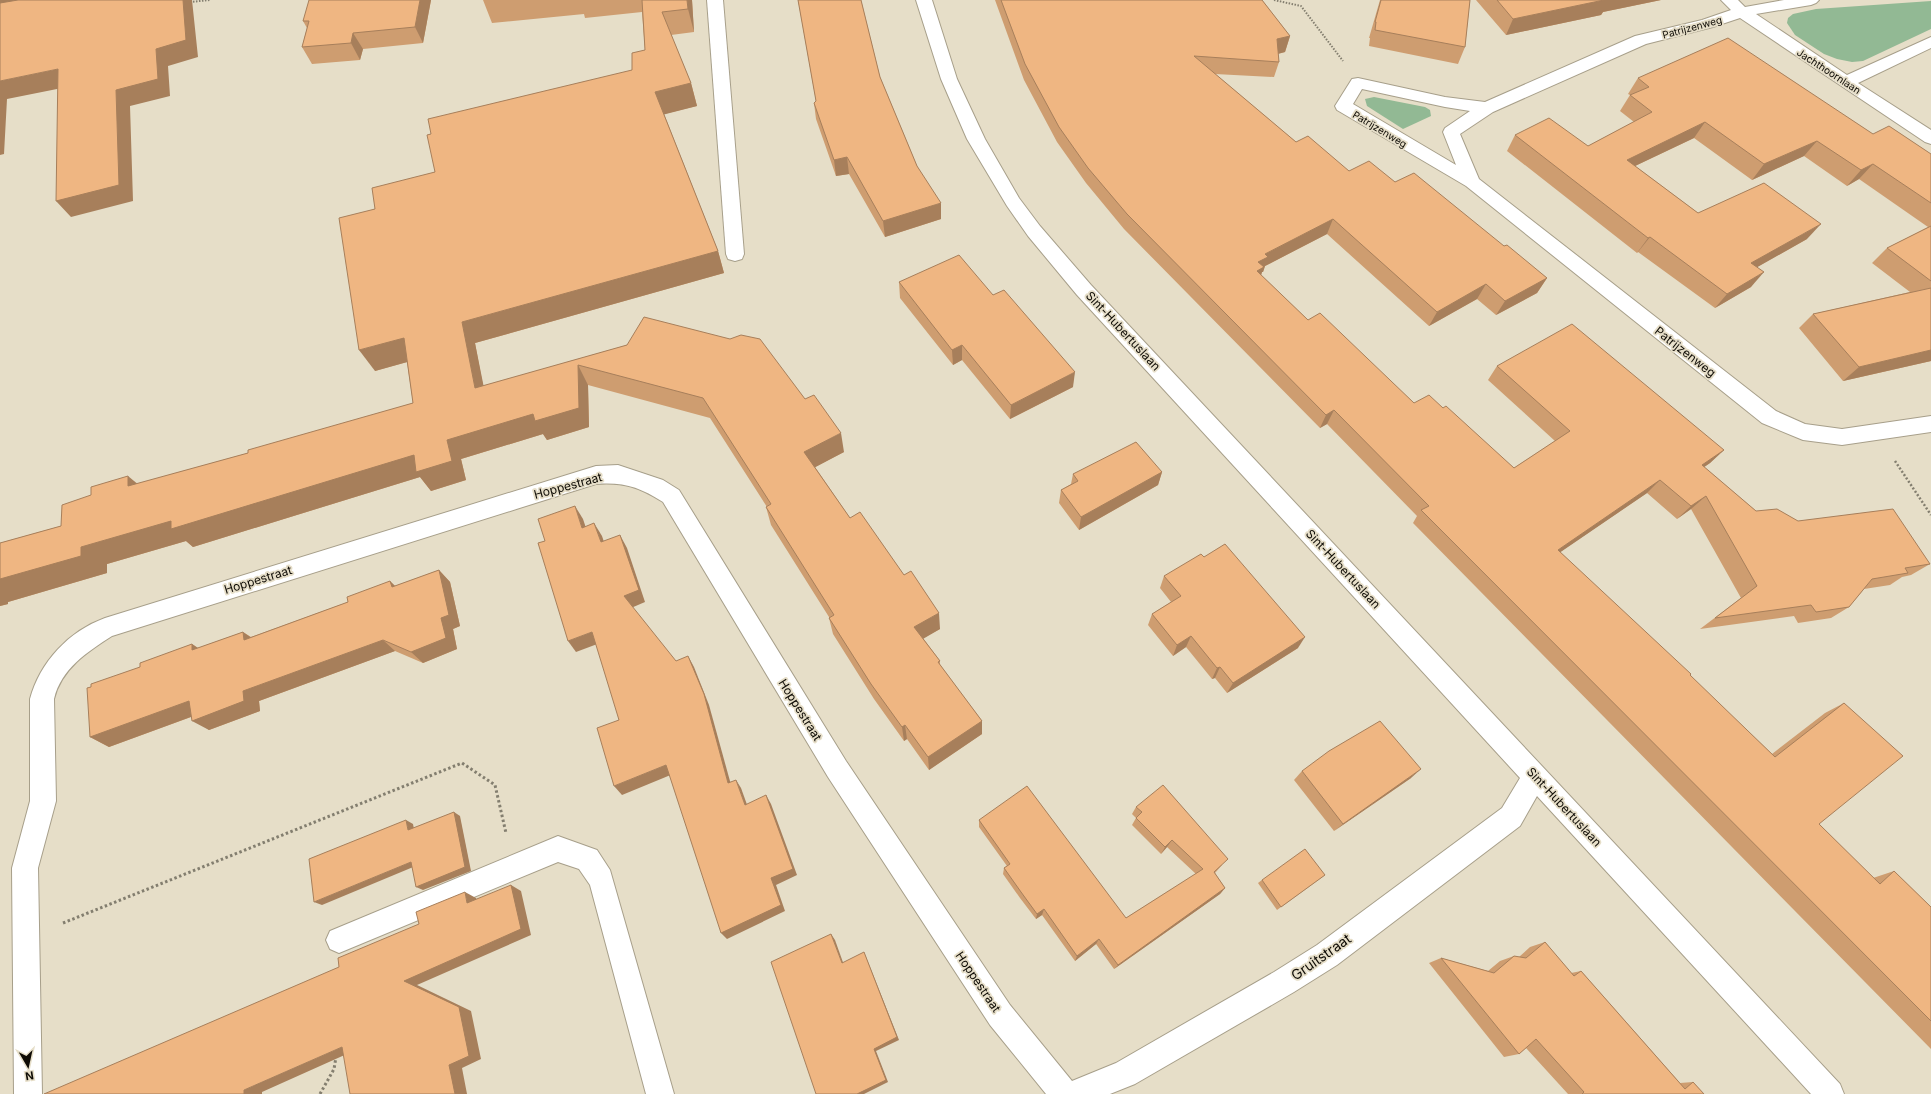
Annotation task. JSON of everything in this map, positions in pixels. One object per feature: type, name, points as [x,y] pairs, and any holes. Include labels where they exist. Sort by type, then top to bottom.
[{"type":"street","points":[[715,0],[735,254]]},
{"type":"street","name":"Sint-Hubertuslaan","points":[[924,0],[949,79],[976,139],[1013,202],[1034,231],[1084,290],[1830,1094]]},
{"type":"street","name":"Jachthoornlaan","points":[[1729,0],[1742,12],[1931,138]]},
{"type":"street","name":"Patrijzenweg","points":[[1472,182],[1451,132],[1487,108],[1641,40],[1707,24],[1742,12],[1811,0]]},
{"type":"street","points":[[1846,82],[1931,42]]},
{"type":"street","points":[[1358,83],[1445,102],[1487,108]]},
{"type":"street","name":"Patrijzenweg","points":[[1358,83],[1343,106],[1472,182],[1769,417],[1803,432],[1842,437],[1931,424]]},
{"type":"street","name":"Hoppestraat","points":[[28,1094],[26,868],[44,801],[42,700],[44,689],[52,674],[79,645],[105,628],[113,625],[596,476],[618,474],[655,486],[670,496],[675,502],[841,776],[1000,1015],[1064,1094]]},
{"type":"street","name":"Gruitstraat","points":[[1074,1094],[1125,1074],[1284,982],[1327,955],[1511,817],[1535,776]]},
{"type":"street","points":[[339,940],[513,867],[558,850],[588,859],[601,879],[660,1094]]},
{"type":"path","points":[[187,3],[210,0]]},
{"type":"path","points":[[1274,0],[1302,6],[1358,83]]},
{"type":"path","points":[[1876,433],[1931,515]]},
{"type":"path","points":[[26,938],[462,763],[495,785],[513,867]]},
{"type":"path","points":[[320,1094],[334,1068],[337,1053]]},
{"type":"green space","points":[[1931,1],[1931,29],[1863,61],[1852,62],[1837,59],[1824,54],[1795,35],[1787,23],[1788,18],[1793,14],[1816,9]]},
{"type":"green space","points":[[1374,97],[1425,107],[1430,110],[1431,116],[1403,129],[1367,106],[1365,99]]},
{"type":"building","points":[[18,0],[183,0],[186,40],[156,49],[158,79],[116,90],[119,185],[56,201],[58,69],[0,81],[0,3]]},
{"type":"building","points":[[309,0],[420,0],[415,27],[353,33],[351,43],[302,47],[309,21],[303,21]]},
{"type":"building","points":[[642,0],[687,0],[688,9],[662,12],[691,83],[655,92],[718,251],[462,322],[475,388],[627,345],[644,317],[730,339],[741,335],[760,339],[805,399],[814,395],[841,433],[804,452],[850,518],[860,512],[904,575],[911,571],[939,613],[914,627],[982,721],[928,757],[905,725],[902,727],[871,684],[829,618],[834,615],[766,507],[771,504],[703,398],[578,365],[579,408],[535,421],[533,414],[447,440],[452,461],[416,472],[414,455],[171,529],[171,521],[81,547],[81,556],[0,579],[0,543],[61,526],[62,505],[91,495],[91,487],[128,476],[128,486],[248,453],[248,450],[413,403],[404,338],[359,350],[339,218],[375,209],[372,188],[435,172],[427,135],[431,134],[428,119],[632,70],[632,53],[645,50]]},
{"type":"building","points":[[798,0],[861,0],[880,77],[917,166],[941,203],[883,221],[847,157],[834,160],[814,103],[816,101]]},
{"type":"building","points":[[1001,0],[1262,0],[1290,36],[1277,39],[1279,62],[1194,56],[1296,142],[1308,136],[1349,171],[1369,161],[1395,182],[1414,173],[1504,246],[1507,245],[1547,278],[1505,301],[1486,284],[1437,312],[1333,219],[1265,254],[1268,257],[1258,262],[1264,267],[1257,271],[1308,320],[1320,313],[1414,403],[1429,395],[1443,408],[1446,406],[1514,468],[1570,431],[1497,366],[1572,324],[1724,450],[1702,465],[1756,511],[1777,509],[1798,521],[1893,509],[1930,564],[1905,568],[1908,573],[1872,579],[1849,607],[1816,612],[1811,605],[1715,618],[1757,586],[1706,496],[1691,506],[1660,480],[1558,550],[1691,674],[1690,675],[1775,757],[1844,703],[1903,756],[1819,824],[1880,884],[1894,871],[1931,907],[1931,1021],[1421,510],[1429,506],[1334,410],[1326,415],[1127,214],[1088,168],[1059,127],[1025,64]]},
{"type":"building","points":[[1381,0],[1470,0],[1465,47],[1375,30],[1375,22]]},
{"type":"building","points":[[1497,0],[1604,0],[1513,19]]},
{"type":"building","points":[[1728,38],[1873,134],[1889,126],[1931,154],[1931,203],[1873,164],[1861,170],[1817,141],[1764,164],[1705,122],[1627,160],[1698,213],[1764,183],[1821,224],[1751,263],[1764,272],[1727,294],[1650,237],[1648,238],[1515,135],[1549,118],[1588,146],[1652,112],[1630,95],[1649,87],[1638,78]]},
{"type":"building","points":[[1931,226],[1931,281],[1887,248]]},
{"type":"building","points":[[959,255],[993,295],[1004,290],[1075,372],[1011,405],[962,345],[952,350],[899,282]]},
{"type":"building","points":[[1931,288],[1931,350],[1859,367],[1813,314]]},
{"type":"building","points":[[1136,442],[1162,472],[1081,517],[1061,490],[1078,481],[1073,474]]},
{"type":"building","points":[[575,506],[582,528],[594,523],[601,542],[620,535],[639,590],[624,596],[676,661],[688,656],[704,694],[728,783],[736,780],[745,805],[766,795],[793,869],[771,878],[781,905],[721,933],[666,765],[614,786],[597,728],[619,720],[592,632],[568,641],[538,543],[545,541],[538,519]]},
{"type":"building","points":[[1225,544],[1305,637],[1233,683],[1220,667],[1217,668],[1191,636],[1177,645],[1152,614],[1181,596],[1164,576],[1201,554],[1204,557]]},
{"type":"building","points":[[439,570],[449,615],[441,618],[446,638],[411,652],[383,640],[243,691],[244,701],[192,721],[189,701],[90,737],[87,688],[91,687],[91,684],[140,667],[140,663],[192,644],[192,650],[243,632],[244,640],[348,602],[347,597],[390,581],[392,587]]},
{"type":"building","points":[[1380,721],[1421,769],[1343,824],[1302,771],[1329,751]]},
{"type":"building","points":[[1163,785],[1228,859],[1214,872],[1225,888],[1118,965],[1099,939],[1077,956],[1044,909],[1037,914],[1021,892],[1004,868],[1010,864],[979,820],[1027,786],[1126,918],[1203,869],[1172,840],[1165,847],[1136,818],[1142,812],[1136,807]]},
{"type":"building","points":[[454,812],[465,867],[416,887],[411,862],[314,902],[309,859],[406,820],[408,830]]},
{"type":"building","points":[[1305,849],[1325,875],[1281,907],[1262,880]]},
{"type":"building","points":[[511,885],[521,929],[404,981],[459,1007],[469,1056],[449,1065],[455,1094],[350,1094],[342,1047],[244,1090],[244,1094],[44,1094],[339,967],[338,958],[419,924],[416,912],[465,892],[467,903]]},
{"type":"building","points":[[831,934],[842,963],[864,952],[897,1037],[874,1049],[886,1080],[857,1094],[816,1094],[771,962]]},
{"type":"building","points":[[1545,942],[1574,976],[1581,971],[1685,1089],[1693,1082],[1704,1094],[1582,1094],[1584,1092],[1536,1039],[1519,1054],[1441,958],[1494,973],[1514,956],[1526,958]]}]
